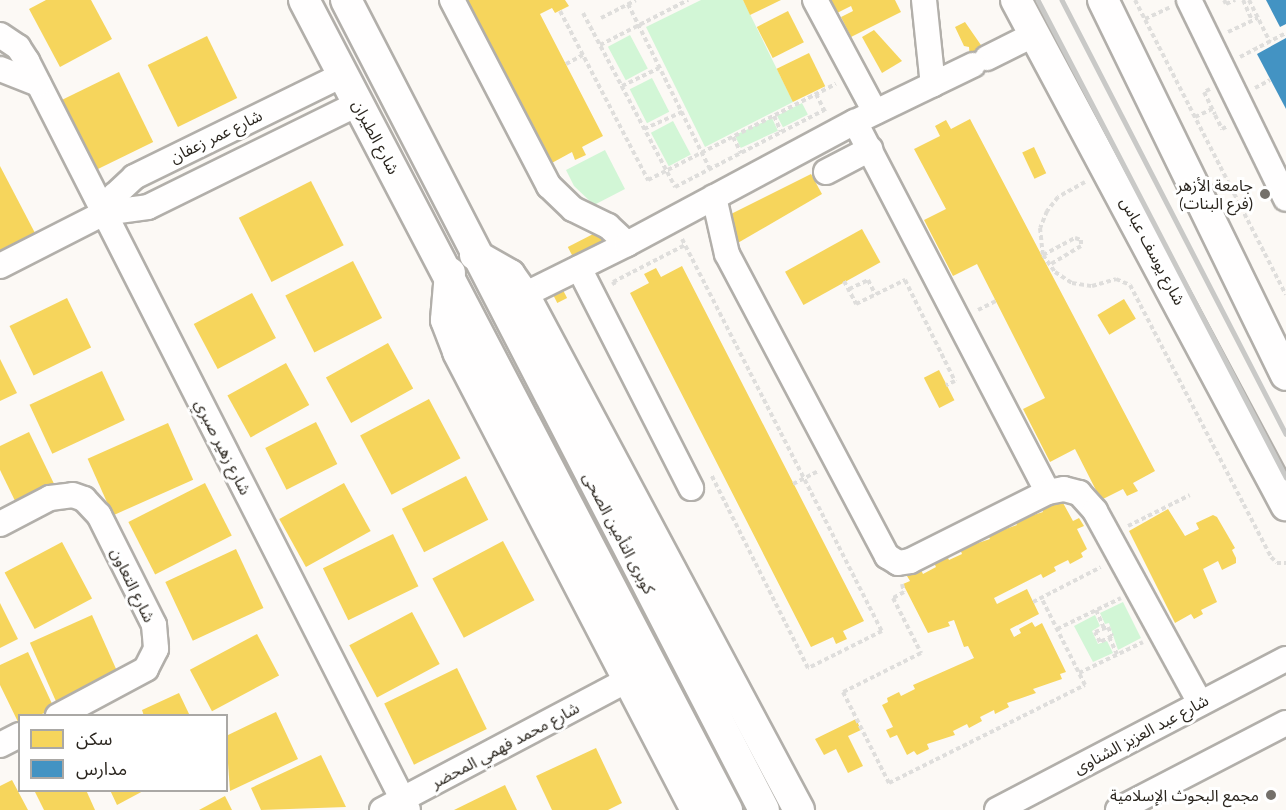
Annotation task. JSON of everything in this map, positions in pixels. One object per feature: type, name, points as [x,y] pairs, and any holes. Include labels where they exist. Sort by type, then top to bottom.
[{"type":"main road","name":"شارع الطيران","points":[[304,0],[357,104],[450,273]]},
{"type":"main road","name":"شارع الطيران","points":[[346,0],[475,255]]},
{"type":"main road","name":"شارع يوسف عباس","points":[[1016,0],[1110,170],[1286,505]]},
{"type":"main road","points":[[1103,0],[1286,375]]},
{"type":"main road","points":[[475,255],[510,275],[524,295],[799,810]]},
{"type":"main road","name":"كوبرى التأمين الصحى","points":[[475,255],[764,810]]},
{"type":"main road","points":[[450,273],[446,303],[450,333],[696,810]]},
{"type":"main road","name":"كوبرى التأمين الصحى","points":[[450,273],[727,810]]},
{"type":"street","points":[[452,0],[549,186],[573,209],[608,226],[627,244]]},
{"type":"street","points":[[815,0],[865,117],[870,149],[1048,492]]},
{"type":"street","points":[[924,0],[933,85]]},
{"type":"street","points":[[1189,0],[1285,194]]},
{"type":"street","points":[[524,295],[673,220],[865,117],[1035,34]]},
{"type":"street","name":"شارع زهير صبري","points":[[0,35],[18,47],[38,84],[398,806]]},
{"type":"street","points":[[0,69],[38,84]]},
{"type":"street","name":"شارع عمر زعفان","points":[[104,213],[115,195],[134,177],[342,75]]},
{"type":"street","name":"شارع عمر زعفان","points":[[0,266],[104,213],[148,207],[357,104]]},
{"type":"street","points":[[826,172],[870,149]]},
{"type":"street","points":[[718,195],[727,254],[884,551],[898,562],[910,561],[1048,492],[1064,489],[1079,493],[1095,511],[1200,703]]},
{"type":"street","points":[[579,268],[692,488]]},
{"type":"street","name":"شارع التعاون","points":[[0,524],[50,498],[73,495],[84,499],[99,515],[154,626],[156,649],[146,669],[62,714]]},
{"type":"street","name":"شارع عبد العزيز الشناوى","points":[[997,810],[1286,659]]},
{"type":"street","name":"شارع محمد فهمي المحضر","points":[[398,806],[628,680]]},
{"type":"street","points":[[1118,810],[1286,723]]},
{"type":"street","points":[[0,745],[18,736]]},
{"type":"path","points":[[601,18],[636,0]]},
{"type":"path","points":[[600,45],[688,0]]},
{"type":"path","points":[[1135,0],[1286,295]]},
{"type":"path","points":[[1224,0],[1226,4],[1235,0]]},
{"type":"path","points":[[1243,0],[1252,21]]},
{"type":"path","points":[[1249,0],[1269,42]]},
{"type":"path","points":[[628,4],[710,169],[718,195]]},
{"type":"path","points":[[561,10],[648,180],[837,84]]},
{"type":"path","points":[[583,13],[675,187],[824,110]]},
{"type":"path","points":[[1145,19],[1155,14]]},
{"type":"path","points":[[1209,42],[1258,18]]},
{"type":"path","points":[[1221,67],[1286,33]]},
{"type":"path","points":[[566,64],[583,55]]},
{"type":"path","points":[[622,86],[659,68]]},
{"type":"path","points":[[1195,117],[1211,106],[1215,116]]},
{"type":"path","points":[[644,129],[681,112]]},
{"type":"path","points":[[774,116],[781,132]]},
{"type":"path","points":[[733,136],[741,153]]},
{"type":"path","points":[[1110,170],[1052,203],[1040,228],[1043,255],[1063,279],[1082,286],[1116,279],[1130,285],[1271,557],[1286,563]]},
{"type":"path","points":[[673,220],[882,631],[808,668],[708,470]]},
{"type":"path","points":[[1043,255],[1075,238],[1081,240],[1081,246],[1049,265]]},
{"type":"path","points":[[619,292],[613,282],[685,245]]},
{"type":"path","points":[[844,280],[856,304],[905,280],[955,381],[946,385]]},
{"type":"path","points":[[849,289],[868,280],[875,294]]},
{"type":"path","points":[[793,484],[820,471]]},
{"type":"path","points":[[1033,602],[1190,495]]},
{"type":"path","points":[[898,562],[904,592],[893,598],[921,653],[843,692],[889,783],[1085,686],[1041,597]]},
{"type":"path","points":[[1057,629],[1124,596],[1128,605]]},
{"type":"path","points":[[1096,610],[1104,628],[1107,627],[1117,654]]},
{"type":"path","points":[[1104,628],[1095,632],[1100,642],[1109,637]]},
{"type":"path","points":[[1079,673],[1145,640],[1141,632]]},
{"type":"green space","points":[[701,0],[743,0],[793,102],[705,147],[646,27]]},
{"type":"green space","points":[[630,35],[648,69],[626,80],[608,47]]},
{"type":"green space","points":[[652,78],[669,112],[647,123],[630,89]]},
{"type":"green space","points":[[802,103],[808,115],[783,127],[777,116]]},
{"type":"green space","points":[[772,118],[778,131],[741,148],[735,135]]},
{"type":"green space","points":[[673,121],[691,155],[669,166],[651,133]]},
{"type":"green space","points":[[605,150],[625,189],[594,205],[574,186],[566,170]]},
{"type":"green space","points":[[1123,602],[1141,638],[1118,650],[1109,623],[1105,624],[1100,613]]},
{"type":"green space","points":[[1095,615],[1100,626],[1092,631],[1098,644],[1107,641],[1113,653],[1093,662],[1074,626]]},
{"type":"building: سكن","points":[[46,0],[91,0],[112,39],[60,67],[29,9]]},
{"type":"building: سكن","points":[[467,0],[565,0],[569,6],[555,13],[552,8],[540,14],[603,136],[582,147],[586,155],[575,160],[572,152],[550,164]]},
{"type":"building: سكن","points":[[743,0],[781,0],[750,15]]},
{"type":"building: سكن","points":[[830,0],[895,0],[901,12],[851,37],[841,17],[853,11],[851,6],[837,13]]},
{"type":"building: سكن","points":[[788,11],[804,42],[773,58],[757,27]]},
{"type":"building: سكن","points":[[965,22],[983,48],[985,71],[970,58],[969,47],[964,46],[955,27]]},
{"type":"building: سكن","points":[[874,30],[902,61],[882,73],[862,37]]},
{"type":"building: سكن","points":[[207,36],[237,98],[178,127],[148,65]]},
{"type":"building: سكن","points":[[809,53],[825,86],[793,102],[777,69]]},
{"type":"building: سكن","points":[[119,72],[153,142],[87,175],[52,104]]},
{"type":"building: سكن","points":[[970,119],[1155,471],[1133,483],[1138,491],[1127,496],[1123,489],[1101,500],[1075,449],[1050,462],[1023,409],[1045,398],[977,264],[953,276],[924,220],[946,209],[914,149],[940,136],[935,126],[946,120],[951,129]]},
{"type":"building: سكن","points":[[1034,147],[1046,173],[1034,179],[1022,152]]},
{"type":"building: سكن","points":[[0,166],[35,233],[0,251]]},
{"type":"building: سكن","points":[[811,174],[822,194],[736,244],[727,216]]},
{"type":"building: سكن","points":[[311,181],[344,245],[272,282],[239,218]]},
{"type":"building: سكن","points":[[862,229],[880,262],[803,305],[785,272]]},
{"type":"building: سكن","points":[[599,231],[607,247],[576,263],[568,247]]},
{"type":"building: سكن","points":[[353,261],[382,318],[314,353],[285,296]]},
{"type":"building: سكن","points":[[682,266],[864,621],[843,631],[847,639],[836,644],[833,637],[811,647],[630,293],[649,283],[644,274],[656,268],[661,277]]},
{"type":"building: سكن","points":[[563,290],[567,298],[557,303],[553,295]]},
{"type":"building: سكن","points":[[252,293],[276,338],[218,369],[194,324]]},
{"type":"building: سكن","points":[[67,298],[91,347],[34,375],[9,326]]},
{"type":"building: سكن","points":[[1124,299],[1136,319],[1109,335],[1097,315]]},
{"type":"building: سكن","points":[[388,343],[413,388],[351,423],[326,377]]},
{"type":"building: سكن","points":[[0,359],[17,393],[0,401]]},
{"type":"building: سكن","points":[[286,363],[309,405],[251,437],[227,395]]},
{"type":"building: سكن","points":[[939,370],[954,400],[939,408],[924,378]]},
{"type":"building: سكن","points":[[102,371],[125,420],[52,454],[29,405]]},
{"type":"building: سكن","points":[[429,399],[460,458],[392,495],[360,436]]},
{"type":"building: سكن","points":[[316,422],[337,464],[287,490],[265,448]]},
{"type":"building: سكن","points":[[168,423],[193,480],[113,515],[88,459]]},
{"type":"building: سكن","points":[[29,432],[58,492],[20,511],[0,470],[0,446]]},
{"type":"building: سكن","points":[[466,476],[488,520],[424,552],[402,509]]},
{"type":"building: سكن","points":[[205,483],[232,536],[155,575],[128,522]]},
{"type":"building: سكن","points":[[344,483],[371,531],[306,567],[279,519]]},
{"type":"building: سكن","points":[[1054,500],[1056,505],[1062,501],[1073,521],[1079,518],[1084,526],[1077,529],[1087,549],[1081,553],[1083,557],[1070,564],[1068,560],[1054,567],[1056,571],[1043,578],[1041,574],[994,598],[997,604],[1027,589],[1039,614],[1010,629],[1014,637],[1021,633],[1019,629],[1032,622],[1035,627],[1042,623],[1066,672],[1060,674],[1062,679],[1033,689],[1036,693],[1007,703],[1009,707],[995,714],[994,710],[980,717],[982,721],[969,728],[967,724],[953,731],[955,735],[927,744],[929,749],[917,755],[914,751],[907,755],[897,735],[890,738],[886,730],[893,727],[882,705],[888,702],[887,698],[899,692],[901,696],[915,689],[913,685],[974,658],[968,646],[964,647],[954,620],[948,622],[950,626],[928,633],[903,584],[910,581],[907,576],[921,570],[923,574],[936,567],[934,563],[947,556],[949,560],[962,554],[960,549],[990,539],[988,535],[1017,525],[1014,521],[1043,512],[1040,506]]},
{"type":"building: سكن","points":[[1168,509],[1185,536],[1199,529],[1196,523],[1213,515],[1217,517],[1235,548],[1232,550],[1236,558],[1236,563],[1222,570],[1218,561],[1203,569],[1217,602],[1201,610],[1203,614],[1194,619],[1191,614],[1175,623],[1129,531]]},
{"type":"building: سكن","points":[[393,534],[418,586],[348,620],[323,568]]},
{"type":"building: سكن","points":[[503,541],[534,600],[464,638],[432,579]]},
{"type":"building: سكن","points":[[62,542],[92,599],[35,629],[5,573]]},
{"type":"building: سكن","points":[[236,549],[263,608],[193,641],[165,582]]},
{"type":"building: سكن","points":[[0,603],[18,639],[0,648]]},
{"type":"building: سكن","points":[[412,612],[440,664],[377,697],[349,645]]},
{"type":"building: سكن","points":[[92,615],[120,677],[58,705],[30,643]]},
{"type":"building: سكن","points":[[257,634],[279,675],[212,711],[190,670]]},
{"type":"building: سكن","points":[[28,652],[54,708],[42,714],[18,714],[18,722],[0,685],[0,665]]},
{"type":"building: سكن","points":[[457,668],[487,729],[414,765],[384,704]]},
{"type":"building: سكن","points":[[179,693],[189,714],[143,714],[142,710]]},
{"type":"building: سكن","points":[[276,712],[298,759],[230,791],[228,735]]},
{"type":"building: سكن","points":[[856,719],[861,730],[848,736],[863,766],[848,773],[836,749],[824,755],[815,739]]},
{"type":"building: سكن","points":[[596,748],[622,803],[608,810],[552,810],[536,776]]},
{"type":"building: سكن","points":[[321,755],[346,807],[261,810],[251,788]]},
{"type":"building: سكن","points":[[12,780],[28,810],[0,810],[0,786]]},
{"type":"building: سكن","points":[[505,785],[517,810],[454,810]]},
{"type":"building: سكن","points":[[35,792],[87,792],[95,810],[44,810]]},
{"type":"building: سكن","points":[[111,792],[141,792],[117,805]]},
{"type":"building: سكن","points":[[225,796],[232,810],[199,810]]},
{"type":"building: مدارس","points":[[1266,0],[1286,0],[1286,24],[1280,27]]},
{"type":"building: مدارس","points":[[1286,38],[1286,109],[1257,54]]},
{"type":"railway","points":[[1038,0],[1286,477]]},
{"type":"railway","points":[[1062,0],[1286,434]]},
{"type":"place","name":"جامعة الأزهر (فرع البنات)","points":[[1265,194]]},
{"type":"place","name":"مجمع البحوث الإسلامية","points":[[1271,795]]}]
